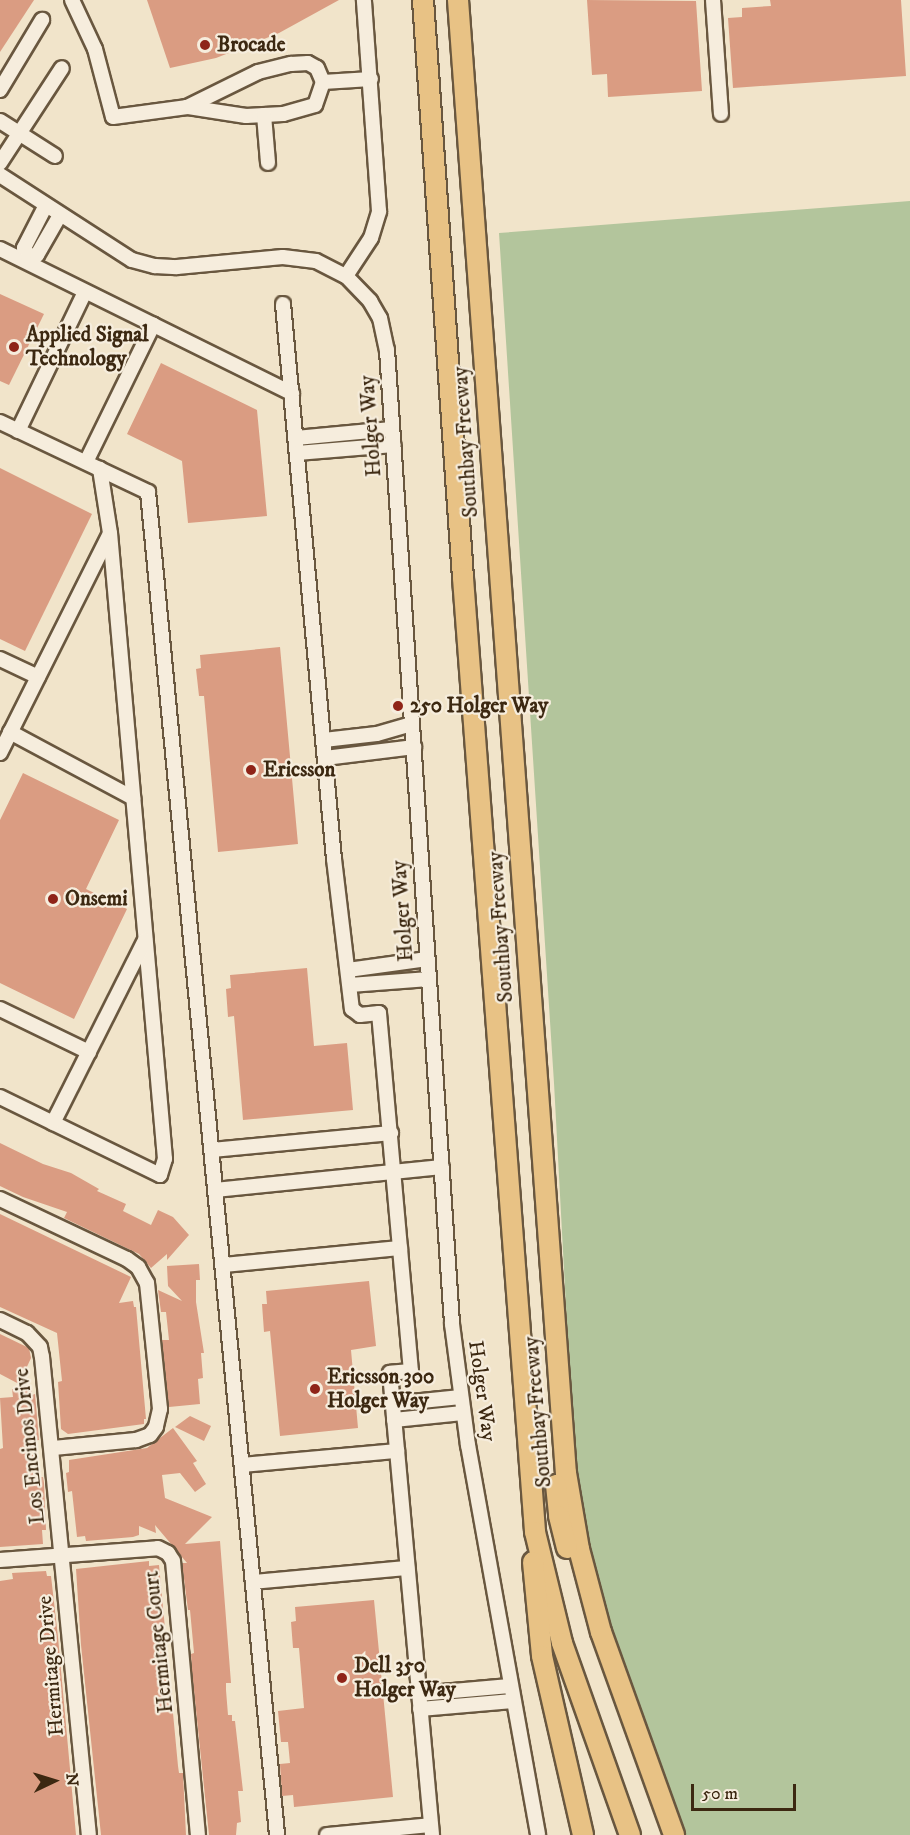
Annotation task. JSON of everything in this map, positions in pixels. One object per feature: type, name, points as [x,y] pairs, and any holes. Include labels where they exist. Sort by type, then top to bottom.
[{"type":"highway","name":"Southbay Freeway","points":[[423,0],[462,566],[535,1532],[562,1643],[630,1835]]},
{"type":"highway","name":"Southbay Freeway","points":[[458,0],[566,1473],[579,1549],[601,1632],[674,1835]]},
{"type":"highway","points":[[543,1165],[535,1193],[536,1230],[559,1516],[588,1625],[661,1835]]},
{"type":"highway","points":[[535,1532],[532,1575],[542,1656],[583,1835]]},
{"type":"street","points":[[72,0],[95,49],[113,117],[187,107],[224,114],[283,114],[315,105],[323,82],[317,68],[308,63],[291,64],[258,72],[187,107]]},
{"type":"street","points":[[0,175],[113,250],[132,260],[155,266],[300,258],[323,264],[346,276],[371,238],[379,211],[364,0]]},
{"type":"street","points":[[713,0],[721,114]]},
{"type":"street","points":[[0,90],[42,20]]},
{"type":"street","points":[[0,163],[62,68]]},
{"type":"street","points":[[323,82],[371,79]]},
{"type":"street","points":[[264,115],[268,163]]},
{"type":"street","points":[[0,121],[55,156]]},
{"type":"street","points":[[27,259],[24,248],[46,205]]},
{"type":"street","points":[[27,259],[37,255],[60,215]]},
{"type":"street","points":[[0,249],[27,259],[86,292],[292,393]]},
{"type":"street","name":"Holger Way","points":[[346,276],[370,301],[380,318],[386,339],[452,1324],[463,1413],[538,1835]]},
{"type":"street","points":[[18,431],[86,292]]},
{"type":"street","points":[[283,304],[325,758],[352,1009],[360,1015],[379,1013],[411,1371],[390,1373],[431,1830],[327,1835]]},
{"type":"street","points":[[86,462],[153,325]]},
{"type":"street","points":[[0,422],[148,492],[277,1835]]},
{"type":"street","points":[[296,438],[392,429]]},
{"type":"street","points":[[297,453],[394,445]]},
{"type":"street","points":[[0,1097],[160,1175],[165,1160],[110,533],[100,469]]},
{"type":"street","points":[[0,753],[110,533]]},
{"type":"street","points":[[0,659],[38,677]]},
{"type":"street","points":[[324,740],[377,734],[412,724]]},
{"type":"street","points":[[10,732],[133,798]]},
{"type":"street","points":[[325,758],[414,747]]},
{"type":"street","points":[[53,1123],[145,939]]},
{"type":"street","points":[[348,970],[428,960]]},
{"type":"street","points":[[350,985],[429,979]]},
{"type":"street","points":[[0,1010],[89,1052]]},
{"type":"street","points":[[212,1150],[390,1132]]},
{"type":"street","points":[[216,1190],[441,1167]]},
{"type":"street","points":[[0,1199],[127,1259],[138,1267],[147,1283],[160,1409],[156,1427],[150,1435],[136,1440],[53,1448]]},
{"type":"street","points":[[223,1265],[400,1248]]},
{"type":"street","name":"Los Encinos Drive","points":[[0,1320],[27,1333],[39,1347],[53,1448],[62,1555]]},
{"type":"street","points":[[393,1404],[461,1397]]},
{"type":"street","points":[[394,1420],[463,1413]]},
{"type":"street","points":[[242,1466],[397,1451]]},
{"type":"street","name":"Hermitage Court","points":[[62,1555],[158,1548],[168,1553],[173,1561],[198,1835]]},
{"type":"street","points":[[0,1560],[62,1555]]},
{"type":"street","name":"Hermitage Drive","points":[[62,1555],[89,1835]]},
{"type":"street","points":[[253,1582],[408,1568]]},
{"type":"street","points":[[419,1694],[510,1686]]},
{"type":"street","points":[[420,1709],[513,1701]]},
{"type":"green space","points":[[910,201],[910,1835],[682,1835],[579,1549],[554,1083],[499,233]]},
{"type":"building","points":[[0,0],[34,0],[0,52]]},
{"type":"building","name":"Brocade","points":[[147,0],[339,0],[279,33],[216,58],[170,68]]},
{"type":"building","points":[[587,0],[696,1],[702,91],[608,97],[607,74],[592,75]]},
{"type":"building","points":[[770,0],[901,0],[906,76],[733,88],[728,18],[742,17],[742,8],[771,6]]},
{"type":"building","name":"Applied Signal Technology","points":[[0,294],[44,314],[9,385],[0,381]]},
{"type":"building","points":[[161,363],[257,410],[267,516],[188,523],[182,461],[127,434]]},
{"type":"building","points":[[0,468],[92,514],[25,651],[0,639]]},
{"type":"building","name":"Ericsson","points":[[280,647],[298,844],[218,852],[204,696],[199,696],[196,669],[201,668],[200,655]]},
{"type":"building","name":"Onsemi","points":[[23,773],[119,820],[86,889],[127,909],[74,1019],[0,983],[0,820]]},
{"type":"building","points":[[307,968],[314,1046],[347,1043],[353,1110],[243,1120],[234,1016],[228,1017],[226,989],[231,988],[230,975]]},
{"type":"building","points":[[0,1143],[43,1164],[71,1173],[99,1189],[97,1191],[126,1204],[123,1211],[151,1225],[158,1210],[173,1217],[189,1235],[167,1260],[167,1254],[151,1268],[139,1254],[64,1218],[67,1212],[23,1197],[0,1186]]},
{"type":"building","points":[[0,1214],[131,1277],[119,1303],[133,1301],[136,1307],[146,1419],[144,1419],[144,1424],[68,1434],[61,1429],[58,1382],[62,1381],[57,1333],[0,1307]]},
{"type":"building","points":[[199,1264],[200,1280],[196,1280],[196,1302],[204,1353],[201,1353],[203,1378],[198,1379],[200,1404],[169,1407],[162,1340],[169,1340],[166,1312],[161,1312],[158,1290],[182,1301],[168,1286],[167,1266]]},
{"type":"building","name":"Ericsson 300 Holger Way","points":[[369,1281],[376,1346],[351,1350],[358,1428],[280,1436],[270,1331],[264,1332],[262,1304],[267,1304],[266,1291]]},
{"type":"building","points":[[0,1334],[29,1348],[31,1358],[19,1384],[0,1374]]},
{"type":"building","points":[[32,1388],[32,1395],[35,1394],[39,1440],[32,1441],[34,1460],[38,1460],[39,1477],[43,1477],[44,1483],[46,1530],[42,1530],[43,1544],[0,1547],[0,1449],[3,1448],[0,1398],[13,1397],[12,1389]]},
{"type":"building","points":[[190,1416],[211,1426],[204,1441],[175,1427]]},
{"type":"building","points":[[173,1428],[197,1461],[193,1463],[206,1484],[195,1492],[180,1473],[162,1475],[165,1498],[212,1517],[185,1544],[220,1541],[231,1683],[226,1683],[228,1715],[232,1715],[232,1721],[235,1721],[243,1791],[238,1791],[241,1822],[237,1823],[236,1835],[209,1835],[192,1671],[191,1654],[194,1653],[190,1610],[188,1610],[182,1563],[187,1563],[155,1525],[156,1533],[139,1526],[139,1535],[133,1537],[86,1541],[85,1536],[77,1537],[72,1491],[68,1492],[66,1473],[69,1472],[69,1460],[147,1448]]},
{"type":"building","points":[[149,1561],[149,1566],[159,1565],[178,1766],[179,1773],[183,1773],[186,1835],[101,1835],[81,1645],[76,1569]]},
{"type":"building","points":[[46,1571],[47,1576],[51,1576],[58,1637],[76,1835],[0,1835],[0,1581],[13,1579],[12,1573]]},
{"type":"building","name":"Dell 350 Holger Way","points":[[374,1600],[393,1797],[294,1807],[293,1795],[282,1796],[280,1764],[290,1763],[288,1742],[281,1742],[278,1711],[304,1708],[299,1648],[293,1648],[291,1622],[296,1621],[295,1607]]},
{"type":"place","name":"Brocade","points":[[205,45]]},
{"type":"place","name":"Applied Signal Technology","points":[[14,347]]},
{"type":"place","name":"250 Holger Way","points":[[398,706]]},
{"type":"place","name":"Ericsson","points":[[251,770]]},
{"type":"place","name":"Onsemi","points":[[53,899]]},
{"type":"place","name":"Ericsson 300 Holger Way","points":[[315,1389]]},
{"type":"place","name":"Dell 350 Holger Way","points":[[342,1678]]}]
